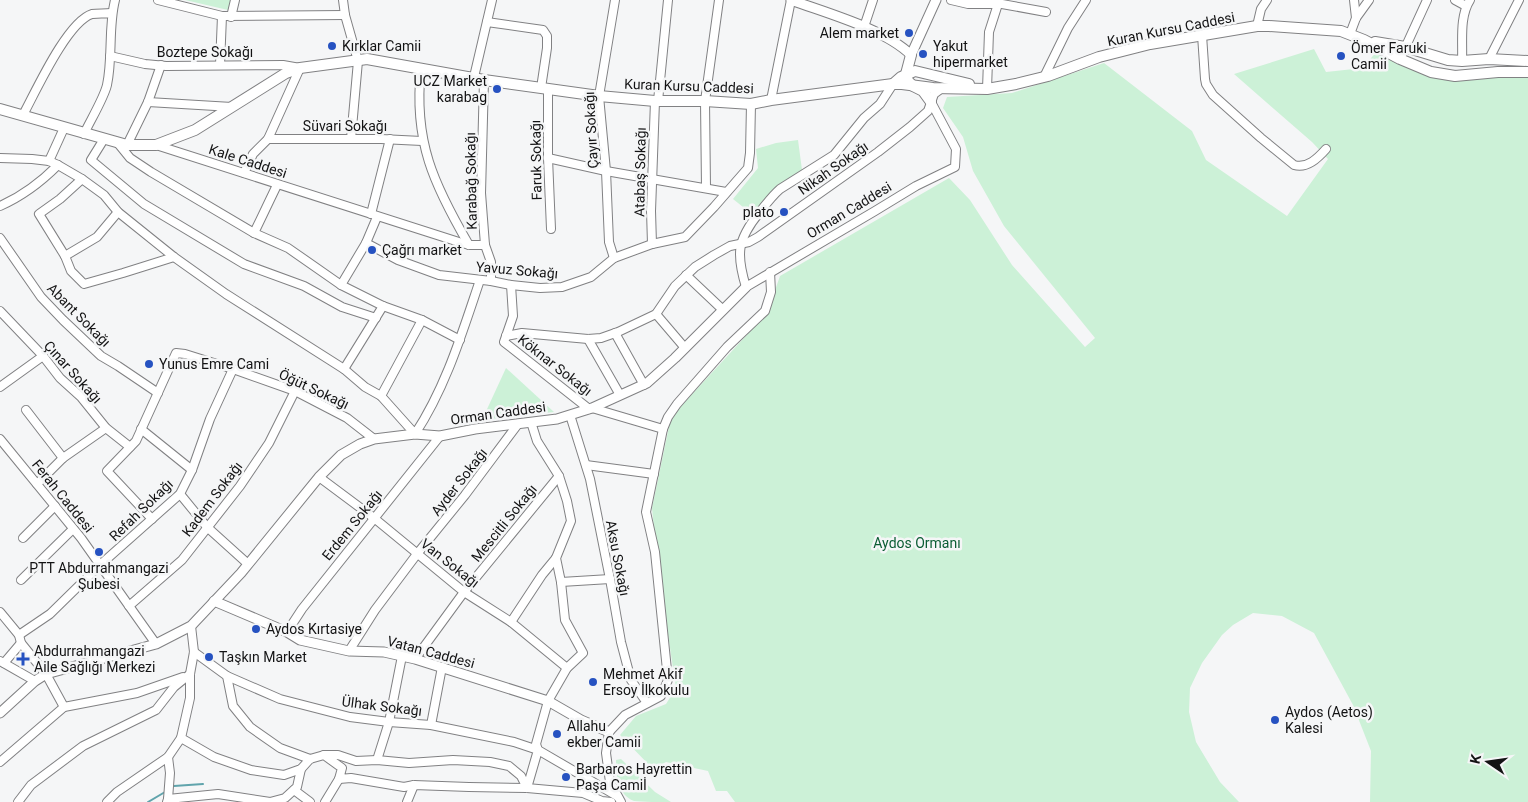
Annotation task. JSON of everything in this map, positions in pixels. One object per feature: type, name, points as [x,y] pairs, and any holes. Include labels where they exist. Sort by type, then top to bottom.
[{"type":"main road","name":"Kuran Kursu Caddesi","points":[[156,145],[195,130],[286,73],[300,68],[358,62],[367,59],[479,79],[599,96],[656,101],[705,101],[751,104],[893,84],[987,89],[1044,77],[1099,57],[1150,44],[1257,26],[1341,30],[1400,59],[1432,72],[1455,76],[1498,72],[1528,72]]},
{"type":"main road","name":"Kuran Kursu Caddesi","points":[[1364,40],[1405,47],[1448,60],[1490,59],[1528,61]]},
{"type":"main road","points":[[911,55],[908,81],[923,92],[931,102]]},
{"type":"main road","name":"Kuran Kursu Caddesi","points":[[910,73],[987,89]]},
{"type":"main road","points":[[893,84],[910,73]]},
{"type":"main road","points":[[910,73],[924,80],[924,87],[931,102]]},
{"type":"main road","name":"Kale Caddesi","points":[[0,109],[122,144],[156,145]]},
{"type":"street","points":[[84,134],[106,86],[110,56],[111,13],[114,0]]},
{"type":"street","points":[[158,0],[231,17],[345,15]]},
{"type":"street","points":[[231,17],[235,0]]},
{"type":"street","points":[[343,0],[345,15],[358,62],[351,139]]},
{"type":"street","name":"Karabağ Sokağı","points":[[491,280],[491,262],[485,245],[481,193],[479,79],[492,0]]},
{"type":"street","name":"Çayır Sokağı","points":[[614,258],[609,242],[606,171],[599,96],[615,0]]},
{"type":"street","name":"Atabaş Sokağı","points":[[652,244],[652,179],[656,101],[668,0]]},
{"type":"street","points":[[706,188],[705,101],[719,0]]},
{"type":"street","points":[[771,100],[791,0],[864,27],[902,46],[911,55],[936,0]]},
{"type":"street","points":[[864,27],[873,0]]},
{"type":"street","points":[[951,0],[968,4],[998,4],[1046,12]]},
{"type":"street","points":[[1044,77],[1068,28],[1086,0]]},
{"type":"street","points":[[1257,26],[1261,9],[1267,0]]},
{"type":"street","points":[[1354,0],[1356,18]]},
{"type":"street","points":[[1350,34],[1356,18],[1369,0]]},
{"type":"street","points":[[1400,59],[1427,0]]},
{"type":"street","points":[[1455,0],[1468,3],[1463,26],[1462,61]]},
{"type":"street","points":[[1490,59],[1519,0]]},
{"type":"street","points":[[987,89],[988,32],[998,4]]},
{"type":"street","points":[[23,115],[62,43],[78,23],[93,14],[111,13]]},
{"type":"street","points":[[220,65],[222,16]]},
{"type":"street","name":"Faruk Sokağı","points":[[487,22],[542,30],[547,36],[548,48],[544,89],[551,229]]},
{"type":"street","points":[[1202,35],[1205,80],[1213,96],[1294,165],[1306,165],[1319,157],[1326,149]]},
{"type":"street","name":"Boztepe Sokağı","points":[[110,56],[145,64],[283,64],[300,68]]},
{"type":"street","points":[[161,65],[148,102],[122,144],[130,158],[254,233],[288,248],[341,285],[383,306],[422,320],[460,340]]},
{"type":"street","points":[[244,173],[253,154],[268,139],[300,68]]},
{"type":"street","points":[[421,69],[418,91],[422,140],[437,184],[451,215],[469,245]]},
{"type":"street","points":[[746,287],[742,273],[740,245],[746,231],[773,196],[796,178],[834,155],[864,118],[880,104],[893,84]]},
{"type":"street","name":"Nikah Sokağı","points":[[656,314],[675,286],[696,266],[730,246],[740,245],[758,237],[878,152],[928,111],[934,94],[942,88]]},
{"type":"street","points":[[148,102],[232,107]]},
{"type":"street","name":"Orman Caddesi","points":[[0,713],[35,681],[46,674],[156,644],[191,626],[248,564],[319,476],[341,454],[360,444],[374,439],[415,434],[440,436],[475,429],[557,419],[591,408],[644,385],[685,348],[746,287],[916,186],[955,167],[956,149],[931,102]]},
{"type":"street","name":"Yavuz Sokağı","points":[[366,243],[398,260],[439,276],[491,280],[511,285],[540,288],[562,287],[591,277],[614,258],[652,244],[685,236],[714,207],[748,168],[751,104]]},
{"type":"street","points":[[49,161],[64,128]]},
{"type":"street","points":[[104,139],[92,160],[144,204],[244,264],[304,286],[342,307],[376,318]]},
{"type":"street","name":"Süvari Sokağı","points":[[268,139],[422,140]]},
{"type":"street","points":[[341,285],[366,243],[374,216],[390,139]]},
{"type":"street","name":"Kale Caddesi","points":[[156,145],[469,245],[485,245]]},
{"type":"street","points":[[0,158],[49,161],[82,179],[104,195],[118,212],[174,257],[226,294],[344,369],[365,387],[381,396],[415,434],[426,417],[453,359],[480,280]]},
{"type":"street","points":[[548,158],[606,171],[726,192]]},
{"type":"street","points":[[0,206],[39,184],[58,165]]},
{"type":"street","points":[[82,179],[60,199],[39,214],[65,256],[71,271],[84,284],[123,274],[174,257]]},
{"type":"street","points":[[254,233],[277,185]]},
{"type":"street","points":[[65,256],[97,237],[118,212]]},
{"type":"street","name":"Abant Sokağı","points":[[0,238],[41,297],[63,320],[101,356],[158,393]]},
{"type":"street","points":[[620,799],[610,782],[606,753],[609,732],[625,715],[661,696],[668,680],[656,552],[646,512],[663,430],[668,417],[677,404],[727,347],[765,311],[771,292],[770,272]]},
{"type":"street","points":[[686,275],[723,310]]},
{"type":"street","points":[[505,339],[513,316],[511,285]]},
{"type":"street","points":[[344,369],[383,306]]},
{"type":"street","name":"Çınar Sokağı","points":[[0,311],[43,356],[60,378],[81,397],[106,428],[130,447]]},
{"type":"street","points":[[505,339],[522,333],[588,339],[601,338],[656,314],[685,348]]},
{"type":"street","points":[[381,396],[422,320]]},
{"type":"street","points":[[616,333],[644,385]]},
{"type":"street","name":"Köknar Sokağı","points":[[505,339],[591,408]]},
{"type":"street","points":[[588,339],[620,395]]},
{"type":"street","name":"Öğüt Sokağı","points":[[152,519],[107,471],[136,441],[176,353],[233,369],[295,392],[348,418],[374,439]]},
{"type":"street","points":[[0,386],[43,356]]},
{"type":"street","name":"Refah Sokağı","points":[[2,662],[20,639],[50,614],[100,565],[180,494],[192,470],[210,419],[233,369]]},
{"type":"street","name":"Kadem Sokağı","points":[[129,606],[182,560],[240,486],[269,443],[295,392]]},
{"type":"street","points":[[591,408],[663,430]]},
{"type":"street","points":[[26,410],[63,458]]},
{"type":"street","name":"Aksu Sokağı","points":[[570,415],[586,465],[621,642],[631,680],[647,703]]},
{"type":"street","points":[[511,622],[542,575],[556,558],[571,521],[559,476],[537,441],[531,422]]},
{"type":"street","name":"Ayder Sokağı","points":[[349,651],[375,610],[417,554],[466,495],[518,424]]},
{"type":"street","points":[[37,484],[63,458],[106,428]]},
{"type":"street","points":[[141,429],[192,470]]},
{"type":"street","name":"Erdem Sokağı","points":[[287,632],[302,609],[440,436]]},
{"type":"street","name":"Ferah Caddesi","points":[[0,439],[74,528],[156,644]]},
{"type":"street","points":[[586,465],[654,474]]},
{"type":"street","name":"Van Sokağı","points":[[319,476],[374,518],[464,592],[511,622],[567,668]]},
{"type":"street","name":"Mescitli Sokağı","points":[[415,660],[464,592],[559,476]]},
{"type":"street","points":[[180,494],[207,527],[248,564]]},
{"type":"street","points":[[23,538],[55,506]]},
{"type":"street","points":[[21,580],[74,528]]},
{"type":"street","points":[[526,788],[538,750],[536,744],[548,701],[567,668],[583,653],[565,620],[561,582],[556,558]]},
{"type":"street","points":[[561,582],[610,579]]},
{"type":"street","name":"Vatan Caddesi","points":[[214,602],[287,632],[300,640],[349,651],[384,652],[402,656],[548,701],[581,720],[609,732]]},
{"type":"street","points":[[0,612],[46,674],[64,707]]},
{"type":"street","points":[[107,802],[117,792],[168,757],[181,738],[190,698],[190,674],[194,652],[191,626]]},
{"type":"street","name":"Ülhak Sokağı","points":[[194,652],[227,676],[280,699],[350,717],[431,725],[514,742],[538,750],[620,799]]},
{"type":"street","points":[[377,760],[389,722],[402,656]]},
{"type":"street","points":[[2,662],[35,681]]},
{"type":"street","points":[[431,725],[442,668]]},
{"type":"street","points":[[0,762],[64,707],[137,693],[190,674]]},
{"type":"street","points":[[18,802],[31,785],[83,746],[156,710],[174,687],[190,674]]},
{"type":"street","points":[[227,676],[233,706],[250,727],[280,748],[310,759]]},
{"type":"street","points":[[181,738],[214,757],[251,770],[284,775],[301,769],[310,759],[324,755],[338,755],[356,761],[377,760],[409,763],[453,760],[490,762],[509,766],[521,776],[526,788]]},
{"type":"street","points":[[324,755],[342,768],[340,779],[325,802]]},
{"type":"street","points":[[168,757],[170,773],[168,801],[218,794],[270,802],[285,798],[297,787],[301,769]]},
{"type":"street","points":[[340,779],[351,778],[404,786],[526,788],[583,793],[602,801],[611,802]]},
{"type":"street","points":[[407,802],[414,785]]},
{"type":"street","points":[[294,790],[310,802]]},
{"type":"street","points":[[215,802],[218,794]]},
{"type":"green space","points":[[185,0],[231,0],[228,10]]},
{"type":"green space","name":"Aydos Ormanı","points":[[1314,49],[1326,72],[1363,68],[1376,52],[1435,76],[1528,73],[1528,802],[1370,802],[1371,751],[1353,705],[1314,633],[1282,616],[1253,613],[1233,625],[1222,635],[1202,663],[1190,688],[1189,712],[1196,742],[1220,782],[1239,802],[735,802],[727,791],[716,791],[708,771],[666,762],[653,769],[620,735],[636,716],[666,704],[676,688],[657,561],[652,508],[671,417],[767,313],[780,276],[949,178],[970,200],[1012,265],[1085,347],[1095,338],[1004,226],[973,171],[963,137],[943,108],[947,97],[1012,93],[1104,63],[1192,131],[1206,160],[1287,216],[1328,159],[1312,142],[1234,74]]},
{"type":"green space","points":[[798,140],[802,170],[781,184],[753,215],[733,199],[758,168],[756,149],[776,143]]},
{"type":"green space","points":[[506,368],[554,412],[482,420]]},
{"type":"green space","points":[[621,759],[655,792],[671,802],[634,801],[628,798],[621,789],[617,778],[616,760]]},
{"type":"waterway","points":[[174,786],[203,784]]},
{"type":"waterway","points":[[148,802],[165,792]]},
{"type":"place","name":"Alem market","points":[[909,33]]},
{"type":"place","name":"Kırklar Camii","points":[[332,46]]},
{"type":"place","name":"Yakut hipermarket","points":[[923,54]]},
{"type":"place","name":"Ömer Faruki Camii","points":[[1341,56]]},
{"type":"place","name":"UCZ Market karabag","points":[[497,89]]},
{"type":"place","name":"plato","points":[[784,212]]},
{"type":"place","name":"Çağrı market","points":[[372,250]]},
{"type":"place","name":"Yunus Emre Cami","points":[[149,364]]},
{"type":"place","name":"PTT Abdurrahmangazi Şubesi","points":[[99,552]]},
{"type":"place","name":"Aydos Kırtasiye","points":[[256,629]]},
{"type":"place","name":"Taşkın Market","points":[[209,657]]},
{"type":"place","name":"Abdurrahmangazi Aile Sağlığı Merkezi","points":[[23,659]]},
{"type":"place","name":"Mehmet Akif Ersoy İlkokulu","points":[[593,682]]},
{"type":"place","name":"Aydos (Aetos) Kalesi","points":[[1275,720]]},
{"type":"place","name":"Allahu ekber Camii","points":[[557,734]]},
{"type":"place","name":"Barbaros Hayrettin Paşa Camiİ","points":[[566,777]]}]
